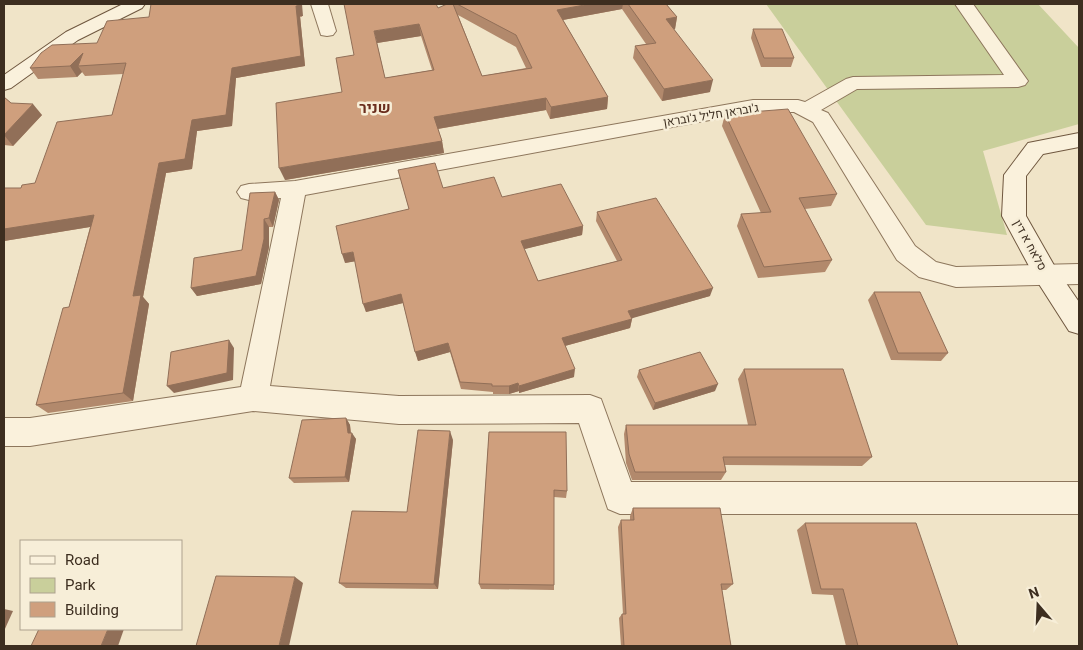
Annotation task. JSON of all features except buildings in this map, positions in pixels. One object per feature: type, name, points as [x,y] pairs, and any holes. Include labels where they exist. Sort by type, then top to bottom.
[{"type":"street","points":[[4,84],[72,36],[136,4]]},
{"type":"street","points":[[320,4],[327,31]]},
{"type":"street","points":[[806,110],[853,83],[1018,81],[964,4]]},
{"type":"street","name":"ג'ובראן חליל ג'ובראן","points":[[249,192],[294,189],[753,106],[798,106],[821,118],[906,253],[928,270],[956,277],[1079,274]]},
{"type":"street","name":"סלאח א דין","points":[[1079,140],[1036,148],[1016,175],[1014,216],[1046,274],[1079,323]]},
{"type":"street","points":[[253,398],[294,189]]},
{"type":"street","points":[[4,432],[30,432],[253,398],[399,410],[590,409],[620,498],[1079,498]]},
{"type":"green space","points":[[766,4],[1038,4],[1079,48],[1079,124],[983,151],[1007,235],[926,225]]},
{"type":"district","name":"שניר","points":[[375,108]]}]
